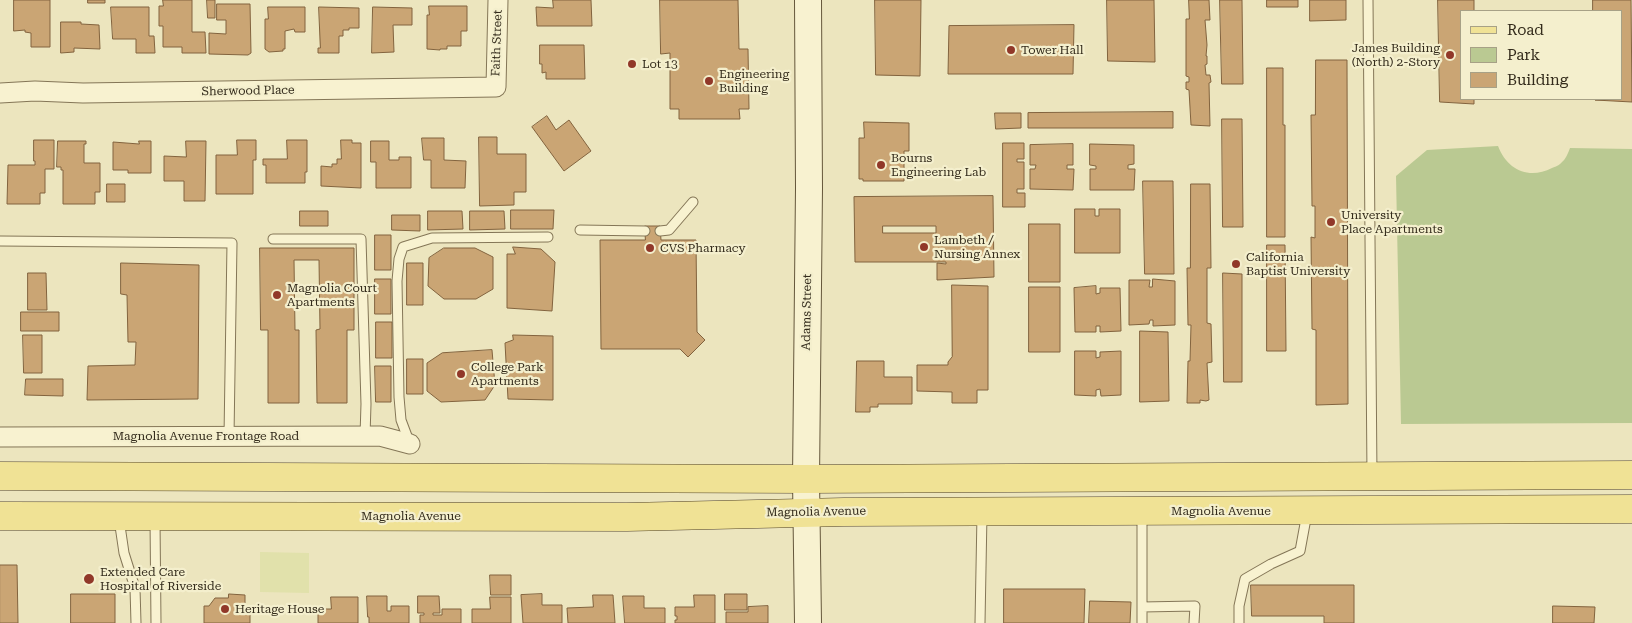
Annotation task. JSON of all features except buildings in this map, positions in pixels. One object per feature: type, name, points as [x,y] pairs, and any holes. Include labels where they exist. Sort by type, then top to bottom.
[{"type":"main road","name":"Adams Street","points":[[808,0],[809,188],[806,479],[808,623]]},
{"type":"main road","points":[[0,476],[806,479],[1632,475]]},
{"type":"main road","name":"Magnolia Avenue","points":[[0,516],[627,517],[806,512],[1632,509]]},
{"type":"street","name":"Faith Street","points":[[496,87],[498,0]]},
{"type":"street","name":"Sherwood Place","points":[[0,93],[34,91],[83,93],[496,87]]},
{"type":"street","name":"Magnolia Avenue Frontage Road","points":[[0,437],[380,436],[410,444]]},
{"type":"lane","points":[[1368,0],[1372,477]]},
{"type":"lane","points":[[660,231],[669,230],[694,202]]},
{"type":"lane","points":[[580,230],[645,231]]},
{"type":"lane","points":[[410,444],[401,420],[399,396],[397,280],[399,259],[403,247],[432,238],[548,237]]},
{"type":"lane","points":[[273,239],[361,239],[366,404],[365,436]]},
{"type":"lane","points":[[0,241],[232,243],[229,436]]},
{"type":"lane","points":[[1240,623],[1239,606],[1245,579],[1271,564],[1300,551],[1307,510]]},
{"type":"lane","points":[[980,623],[982,511]]},
{"type":"lane","points":[[1142,511],[1142,623]]},
{"type":"lane","points":[[119,516],[124,553],[135,588],[136,623]]},
{"type":"lane","points":[[155,516],[156,623]]},
{"type":"lane","points":[[1142,607],[1195,606],[1194,623]]},
{"type":"green space","points":[[1498,146],[1513,167],[1527,173],[1543,171],[1560,164],[1566,158],[1570,148],[1632,149],[1632,423],[1401,424],[1396,176],[1427,150]]},
{"type":"green space","points":[[260,552],[309,553],[309,593],[260,592]]},
{"type":"place","name":"Tower Hall","points":[[1011,50]]},
{"type":"place","name":"James Building (North) 2-Story","points":[[1450,55]]},
{"type":"place","name":"Lot 13","points":[[632,64]]},
{"type":"place","name":"Engineering Building","points":[[709,81]]},
{"type":"place","name":"Bourns Engineering Lab","points":[[881,165]]},
{"type":"place","name":"University Place Apartments","points":[[1331,222]]},
{"type":"place","name":"Lambeth / Nursing Annex","points":[[924,247]]},
{"type":"place","name":"CVS Pharmacy","points":[[650,248]]},
{"type":"place","name":"California Baptist University","points":[[1236,264]]},
{"type":"place","name":"Magnolia Court Apartments","points":[[277,295]]},
{"type":"place","name":"College Park Apartments","points":[[461,374]]},
{"type":"place","name":"Extended Care Hospital of Riverside","points":[[89,579]]},
{"type":"place","name":"Heritage House","points":[[225,609]]}]
